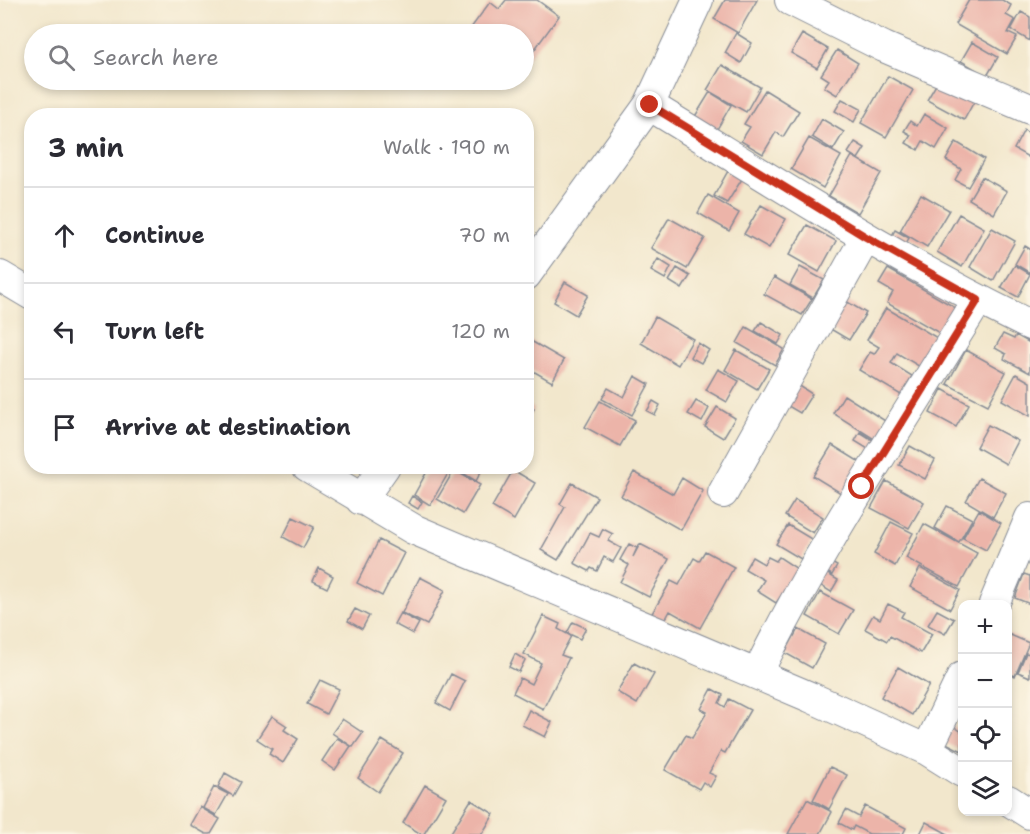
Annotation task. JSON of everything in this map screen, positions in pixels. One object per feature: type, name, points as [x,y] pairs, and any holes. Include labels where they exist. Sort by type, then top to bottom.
[{"type":"street","points":[[534,264],[650,105],[698,0]]},
{"type":"street","points":[[790,0],[884,47],[1030,109]]},
{"type":"street","points":[[650,105],[866,237],[978,300],[1030,325]]},
{"type":"street","points":[[723,493],[866,237]]},
{"type":"street","points":[[0,276],[24,291]]},
{"type":"street","points":[[757,674],[778,630],[862,487],[978,300]]},
{"type":"street","points":[[319,474],[360,500],[413,529],[757,674],[927,750],[958,769]]},
{"type":"street","points":[[360,500],[379,474]]},
{"type":"street","points":[[996,600],[1030,518]]},
{"type":"street","points":[[927,750],[958,687]]},
{"type":"street","points":[[1012,803],[1030,814]]},
{"type":"building","points":[[506,0],[537,0],[559,16],[534,50],[534,24],[474,24],[490,2],[499,9]]},
{"type":"building","points":[[725,0],[757,0],[738,33],[714,19]]},
{"type":"building","points":[[969,0],[1002,0],[1011,5],[1006,15],[1015,20],[1008,33],[1017,37],[1007,54],[955,24]]},
{"type":"building","points":[[1021,12],[1030,17],[1030,41],[1011,30]]},
{"type":"building","points":[[736,33],[752,43],[741,63],[725,53]]},
{"type":"building","points":[[802,34],[828,49],[817,68],[791,53]]},
{"type":"building","points":[[972,42],[998,57],[987,76],[961,61]]},
{"type":"building","points":[[837,50],[858,63],[837,95],[824,87],[829,80],[821,75]]},
{"type":"building","points":[[722,65],[760,87],[746,112],[707,90]]},
{"type":"building","points":[[888,76],[913,90],[886,137],[861,123]]},
{"type":"building","points":[[941,76],[977,96],[964,120],[927,100]]},
{"type":"building","points":[[765,90],[799,111],[783,137],[776,132],[763,154],[741,141],[750,127],[744,124]]},
{"type":"building","points":[[710,92],[731,105],[716,131],[694,118]]},
{"type":"building","points":[[842,99],[861,109],[854,122],[835,111]]},
{"type":"building","points":[[924,114],[948,128],[936,149],[923,141],[918,150],[906,143],[911,135],[904,131],[910,121],[917,126]]},
{"type":"building","points":[[822,119],[844,132],[833,150],[812,137]]},
{"type":"building","points":[[1024,130],[1030,134],[1030,158],[1014,149]]},
{"type":"building","points":[[809,138],[841,156],[823,188],[791,169]]},
{"type":"building","points":[[855,142],[865,148],[858,159],[848,153]]},
{"type":"building","points":[[956,142],[984,159],[968,187],[955,180],[961,169],[946,160]]},
{"type":"building","points":[[852,156],[881,173],[858,213],[829,196]]},
{"type":"building","points":[[728,171],[742,179],[727,203],[714,196]]},
{"type":"building","points":[[982,177],[1007,191],[994,214],[969,199]]},
{"type":"building","points":[[921,194],[949,210],[927,247],[900,231]]},
{"type":"building","points":[[708,195],[739,213],[729,231],[698,213]]},
{"type":"building","points":[[761,205],[786,219],[769,248],[744,234]]},
{"type":"building","points":[[959,214],[984,228],[962,267],[937,252]]},
{"type":"building","points":[[669,218],[705,238],[687,269],[651,248]]},
{"type":"building","points":[[807,225],[836,241],[819,272],[789,255]]},
{"type":"building","points":[[992,228],[1015,241],[993,281],[970,267]]},
{"type":"building","points":[[895,230],[909,238],[904,247],[890,239]]},
{"type":"building","points":[[1025,246],[1030,249],[1030,273],[1015,264]]},
{"type":"building","points":[[658,259],[671,267],[665,279],[651,271]]},
{"type":"building","points":[[1015,265],[1030,274],[1018,297],[1001,288]]},
{"type":"building","points":[[800,267],[824,280],[813,298],[790,285]]},
{"type":"building","points":[[677,268],[690,276],[682,289],[669,281]]},
{"type":"building","points":[[888,269],[956,308],[941,334],[887,303],[893,292],[879,284]]},
{"type":"building","points":[[774,277],[812,299],[802,315],[764,294]]},
{"type":"building","points":[[565,282],[588,295],[576,315],[554,302]]},
{"type":"building","points":[[839,297],[866,313],[849,340],[822,324]]},
{"type":"building","points":[[886,308],[939,339],[922,368],[897,353],[891,363],[912,376],[901,395],[859,370],[870,352],[874,354],[879,347],[867,340]]},
{"type":"building","points":[[655,317],[693,339],[678,365],[641,343]]},
{"type":"building","points":[[761,322],[783,335],[778,344],[755,331]]},
{"type":"building","points":[[746,327],[784,349],[775,365],[737,343]]},
{"type":"building","points":[[1003,334],[1014,339],[1016,335],[1030,343],[1030,373],[1004,359],[1006,354],[995,348]]},
{"type":"building","points":[[534,343],[564,360],[552,382],[534,372]]},
{"type":"building","points":[[698,343],[709,350],[701,363],[690,357]]},
{"type":"building","points":[[736,350],[769,369],[757,389],[725,370]]},
{"type":"building","points":[[966,350],[1006,372],[988,405],[947,384]]},
{"type":"building","points":[[718,369],[739,381],[727,402],[706,390]]},
{"type":"building","points":[[1016,374],[1030,382],[1030,416],[1002,400]]},
{"type":"building","points":[[635,376],[649,384],[632,415],[602,399],[608,388],[624,397]]},
{"type":"building","points":[[795,383],[812,394],[800,413],[783,403]]},
{"type":"building","points":[[942,389],[969,404],[956,427],[930,413]]},
{"type":"building","points":[[844,395],[890,424],[879,442],[833,413]]},
{"type":"building","points":[[600,401],[635,420],[620,446],[585,427]]},
{"type":"building","points":[[653,401],[660,405],[655,415],[647,411]]},
{"type":"building","points":[[696,401],[709,408],[702,422],[688,414]]},
{"type":"building","points":[[717,407],[735,418],[723,438],[705,427]]},
{"type":"building","points":[[988,425],[1018,441],[1006,464],[976,447]]},
{"type":"building","points":[[860,432],[879,444],[873,452],[855,441]]},
{"type":"building","points":[[832,445],[863,464],[844,495],[813,476]]},
{"type":"building","points":[[910,446],[935,460],[925,479],[899,465]]},
{"type":"building","points":[[634,472],[673,494],[682,478],[703,491],[681,530],[621,496]]},
{"type":"building","points":[[426,474],[448,474],[430,505],[414,495]]},
{"type":"building","points":[[452,474],[461,474],[480,485],[463,514],[437,499]]},
{"type":"building","points":[[464,474],[480,474],[476,481]]},
{"type":"building","points":[[511,474],[520,474],[535,483],[514,520],[492,507]]},
{"type":"building","points":[[979,478],[1006,493],[993,517],[966,501]]},
{"type":"building","points":[[886,481],[924,502],[909,528],[871,508]]},
{"type":"building","points":[[572,483],[597,497],[558,560],[541,550],[565,507],[560,504]]},
{"type":"building","points":[[412,496],[422,502],[418,509],[408,503]]},
{"type":"building","points":[[795,500],[823,517],[813,533],[785,516]]},
{"type":"building","points":[[947,506],[972,519],[959,542],[935,528]]},
{"type":"building","points":[[979,510],[1001,523],[986,550],[963,538]]},
{"type":"building","points":[[293,517],[314,527],[303,548],[283,537]]},
{"type":"building","points":[[891,522],[913,533],[895,566],[874,554]]},
{"type":"building","points":[[924,524],[977,553],[959,587],[906,558]]},
{"type":"building","points":[[788,525],[813,540],[801,559],[776,544]]},
{"type":"building","points":[[603,529],[613,534],[608,541],[621,548],[613,562],[604,557],[597,571],[591,568],[589,571],[574,563],[590,533],[599,537]]},
{"type":"building","points":[[379,540],[404,553],[382,596],[357,583]]},
{"type":"building","points":[[629,544],[637,548],[633,557],[640,544],[669,559],[649,597],[620,582],[629,565],[620,560]]},
{"type":"building","points":[[705,551],[734,567],[700,628],[670,611],[664,622],[651,615],[671,581],[679,585],[694,558],[699,561]]},
{"type":"building","points":[[752,557],[764,564],[768,557],[776,561],[779,557],[802,572],[789,584],[776,603],[757,591],[764,580],[745,569]]},
{"type":"building","points":[[828,561],[837,566],[832,575],[823,570]]},
{"type":"building","points":[[319,568],[333,576],[327,588],[313,581]]},
{"type":"building","points":[[920,568],[960,590],[950,609],[910,587]]},
{"type":"building","points":[[821,570],[838,580],[831,592],[815,582]]},
{"type":"building","points":[[1024,574],[1030,576],[1030,604],[1015,598]]},
{"type":"building","points":[[420,577],[445,590],[427,625],[402,613]]},
{"type":"building","points":[[820,592],[853,610],[839,634],[807,616]]},
{"type":"building","points":[[888,604],[904,612],[901,617],[932,634],[921,653],[890,636],[887,641],[865,629],[873,615],[880,619]]},
{"type":"building","points":[[355,609],[369,616],[362,629],[348,621]]},
{"type":"building","points":[[937,610],[954,619],[945,634],[928,625]]},
{"type":"building","points":[[400,613],[419,623],[413,634],[394,624]]},
{"type":"building","points":[[543,616],[560,624],[558,629],[571,636],[561,655],[569,658],[543,709],[513,693],[520,678],[531,684],[541,663],[524,654]]},
{"type":"building","points":[[573,622],[586,628],[580,639],[567,633]]},
{"type":"building","points":[[798,629],[825,644],[812,668],[785,653]]},
{"type":"building","points":[[1012,636],[1029,643],[1015,676],[1012,675]]},
{"type":"building","points":[[1026,653],[1030,654],[1030,677],[1018,672]]},
{"type":"building","points":[[515,654],[525,660],[519,672],[509,667]]},
{"type":"building","points":[[634,663],[654,674],[637,704],[617,692]]},
{"type":"building","points":[[898,667],[929,685],[912,715],[881,697]]},
{"type":"building","points":[[451,674],[465,681],[450,711],[436,703]]},
{"type":"building","points":[[320,680],[339,689],[326,714],[307,704]]},
{"type":"building","points":[[712,689],[723,695],[719,703],[725,707],[729,699],[750,710],[725,753],[721,751],[709,773],[716,776],[710,787],[703,782],[699,789],[665,770],[686,735],[692,738],[707,712],[701,709]]},
{"type":"building","points":[[529,710],[552,722],[545,737],[522,725]]},
{"type":"building","points":[[272,716],[287,726],[284,730],[298,739],[283,763],[269,754],[272,749],[257,739]]},
{"type":"building","points":[[342,719],[363,733],[353,747],[332,733]]},
{"type":"building","points":[[953,726],[958,729],[958,749],[944,742]]},
{"type":"building","points":[[337,738],[351,746],[335,770],[322,761]]},
{"type":"building","points":[[382,740],[403,753],[378,792],[358,778]]},
{"type":"building","points":[[830,767],[847,775],[829,809],[813,800]]},
{"type":"building","points":[[225,773],[241,782],[233,796],[218,787]]},
{"type":"building","points":[[425,785],[446,797],[424,834],[421,834],[403,823]]},
{"type":"building","points":[[214,787],[228,794],[216,815],[203,808]]},
{"type":"building","points":[[807,799],[832,812],[820,834],[788,834]]},
{"type":"building","points":[[471,800],[494,814],[482,834],[450,834]]},
{"type":"building","points":[[865,806],[906,828],[903,834],[869,834],[854,826],[852,830],[839,823],[846,810],[859,817]]},
{"type":"building","points":[[200,807],[220,819],[211,834],[206,834],[190,825]]},
{"type":"building","points":[[926,822],[948,834],[920,834]]},
{"type":"route","points":[[650,105],[866,237],[978,300],[862,487]]}]
